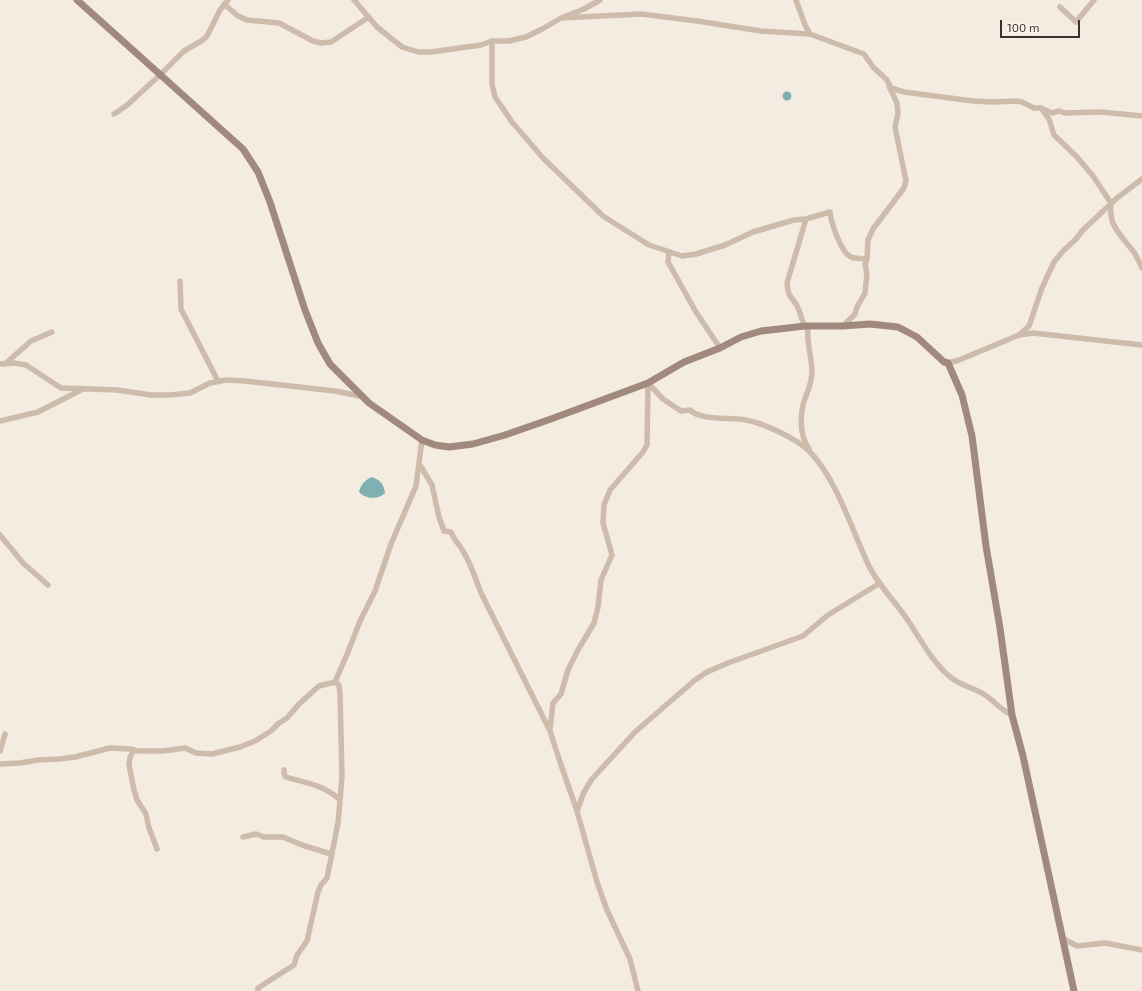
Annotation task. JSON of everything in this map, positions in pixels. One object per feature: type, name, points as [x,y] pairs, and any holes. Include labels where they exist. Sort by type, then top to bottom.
[{"type":"street","points":[[77,0],[235,140],[250,158],[258,172],[270,202],[305,310],[318,343],[330,364],[360,396],[422,440],[435,445],[449,447],[473,444],[551,419],[648,382],[684,362],[761,331],[807,326],[870,324],[898,327],[917,337],[944,362],[948,363],[959,360],[1019,334],[1029,326],[1039,293],[1054,262],[1082,231],[1111,203],[1142,179]]},
{"type":"street","points":[[354,0],[376,27],[402,47],[418,52],[431,52],[481,45],[492,41],[509,41],[526,36],[600,0]]},
{"type":"street","points":[[796,0],[810,34]]},
{"type":"street","points":[[1060,7],[1076,22],[1094,0]]},
{"type":"street","points":[[114,114],[126,106],[184,51],[203,40],[207,36],[226,2],[238,16],[247,20],[279,23],[312,41],[321,43],[331,42],[368,17]]},
{"type":"street","points":[[561,18],[641,14],[761,31],[810,34],[864,54],[873,67],[887,80],[891,88],[904,92],[973,101],[1017,101],[1052,113],[1059,111],[1065,113],[1101,112],[1142,116]]},
{"type":"street","points":[[492,41],[492,84],[495,97],[517,128],[543,158],[602,216],[649,246],[682,256],[696,254],[725,245],[752,232],[830,212],[845,253],[852,258],[867,259]]},
{"type":"street","points":[[843,326],[855,314],[857,307],[865,293],[867,274],[865,264],[867,259],[868,240],[873,229],[904,188],[906,181],[895,127],[898,113],[896,103],[887,80]]},
{"type":"street","points":[[1041,108],[1049,118],[1054,135],[1077,156],[1093,176],[1111,203],[1110,211],[1112,223],[1134,252],[1142,268]]},
{"type":"street","points":[[806,219],[787,283],[788,292],[807,326],[806,337],[812,372],[810,387],[804,404],[802,421],[802,432],[805,443],[822,466],[835,489],[868,564],[936,662],[953,680],[986,695],[1002,711],[1012,714]]},
{"type":"street","points":[[669,252],[668,262],[696,312],[720,348]]},
{"type":"street","points":[[180,281],[181,308],[218,381]]},
{"type":"street","points":[[2,364],[31,341],[52,332]]},
{"type":"street","points":[[1019,334],[1033,333],[1142,345]]},
{"type":"street","points":[[2,364],[14,363],[26,365],[61,388],[81,390],[117,390],[151,395],[170,395],[190,393],[218,381],[245,381],[335,391],[360,396]]},
{"type":"street","points":[[948,363],[962,395],[972,436],[986,546],[1000,628],[1012,714],[1023,756],[1074,991]]},
{"type":"street","points":[[648,382],[663,399],[680,411],[690,410],[693,413],[706,416],[756,422],[793,440],[810,451]]},
{"type":"street","points":[[550,731],[553,703],[561,694],[568,670],[594,623],[598,607],[601,580],[612,555],[603,523],[603,512],[606,497],[647,445],[648,382]]},
{"type":"street","points":[[0,421],[38,412],[81,390]]},
{"type":"street","points":[[335,682],[360,621],[375,591],[391,544],[416,486],[420,465],[422,440]]},
{"type":"street","points":[[420,465],[432,485],[438,517],[444,531],[451,532],[454,540],[463,550],[473,570],[481,593],[550,731],[577,811],[597,882],[607,910],[630,959],[638,991]]},
{"type":"street","points":[[0,535],[23,563],[48,585]]},
{"type":"street","points":[[577,811],[584,792],[592,779],[635,732],[695,680],[707,672],[728,663],[803,636],[828,615],[880,583]]},
{"type":"street","points":[[0,764],[75,757],[110,748],[131,749],[137,751],[163,751],[185,748],[196,753],[212,754],[240,747],[254,741],[271,731],[287,718],[299,704],[319,686],[335,682]]},
{"type":"street","points":[[258,991],[258,988],[294,965],[297,955],[307,941],[318,892],[321,884],[327,878],[338,823],[342,776],[340,694],[339,685],[335,682]]},
{"type":"street","points":[[0,751],[5,734]]},
{"type":"street","points":[[134,750],[130,757],[129,765],[134,790],[137,800],[146,814],[149,828],[157,849]]},
{"type":"street","points":[[284,770],[286,777],[319,786],[340,800]]},
{"type":"street","points":[[243,837],[256,834],[270,838],[283,837],[331,854]]},
{"type":"street","points":[[1062,938],[1077,946],[1105,943],[1142,950]]},
{"type":"water","points":[[785,92],[789,92],[791,96],[789,100],[785,100],[783,98],[783,94]]},
{"type":"water","points":[[372,477],[379,481],[384,487],[385,493],[376,498],[365,496],[359,492],[367,479]]}]
